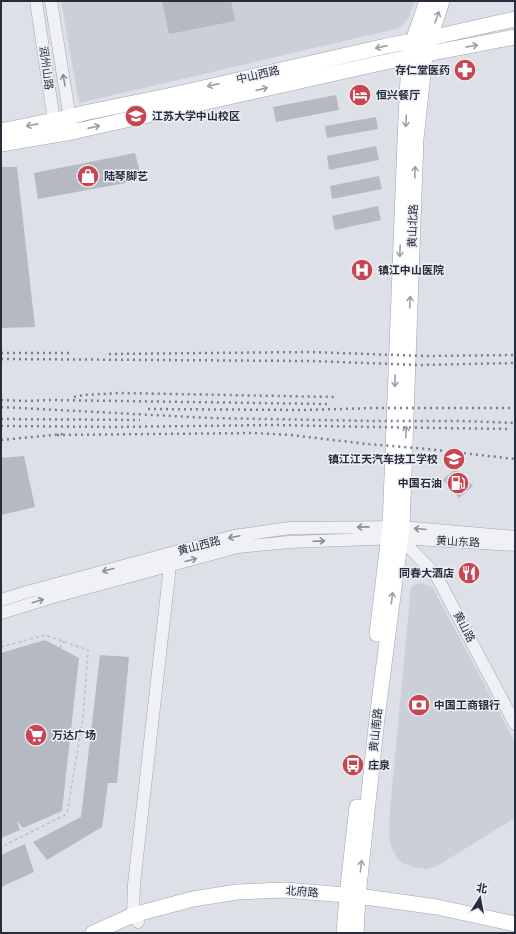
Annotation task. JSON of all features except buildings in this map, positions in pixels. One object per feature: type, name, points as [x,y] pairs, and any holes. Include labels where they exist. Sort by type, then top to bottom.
[{"type":"main road","name":"黄山北路","points":[[395,533],[405,141],[409,58],[413,41],[427,1]]},
{"type":"main road","name":"黄山北路","points":[[395,533],[416,139],[425,55],[442,1]]},
{"type":"main road","name":"中山西路","points":[[1,144],[55,128],[70,117],[84,113],[177,94],[386,46],[515,19]]},
{"type":"main road","name":"中山西路","points":[[1,131],[55,128],[72,132],[362,67],[515,37]]},
{"type":"main road","name":"黄山南路","points":[[344,933],[352,900],[377,718],[395,533]]},
{"type":"main road","name":"北府路","points":[[93,933],[136,919],[192,906],[236,900],[352,900],[437,907],[515,924]]},
{"type":"main road","name":"黄山南路","points":[[352,900],[356,933]]},
{"type":"main road","name":"北府路","points":[[352,900],[515,931]]},
{"type":"main road","name":"北府路","points":[[114,933],[136,919]]},
{"type":"street","name":"润州山路","points":[[36,1],[55,128]]},
{"type":"street","name":"润州山路","points":[[51,1],[72,132]]},
{"type":"street","name":"黄山西路","points":[[1,600],[234,536],[290,528],[395,533]]},
{"type":"street","name":"黄山东路","points":[[395,533],[515,537]]},
{"type":"street","name":"黄山东路","points":[[395,533],[515,545]]},
{"type":"street","name":"黄山西路","points":[[1,613],[53,597],[238,547],[395,533]]},
{"type":"street","name":"黄山路","points":[[395,533],[436,575],[515,724]]},
{"type":"street","points":[[136,919],[134,884],[170,566]]},
{"type":"path","points":[[1,647],[45,635],[88,650],[83,718],[67,814],[1,847]]},
{"type":"path","points":[[60,648],[64,641]]},
{"type":"shaded area","points":[[61,1],[415,1],[408,19],[400,28],[79,103]]},
{"type":"shaded area","points":[[421,583],[432,587],[434,590],[515,742],[515,818],[437,866],[427,869],[416,868],[403,863],[397,858],[392,849],[389,836],[390,809],[411,587]]},
{"type":"railway","points":[[109,354],[310,352],[426,356],[515,355]]},
{"type":"railway","points":[[1,353],[73,353]]},
{"type":"railway","points":[[1,359],[310,361],[420,365],[515,363]]},
{"type":"railway","points":[[74,397],[83,395],[120,393],[335,397]]},
{"type":"railway","points":[[1,400],[327,404]]},
{"type":"railway","points":[[1,407],[210,418],[515,423]]},
{"type":"railway","points":[[148,409],[304,410],[374,408],[515,408]]},
{"type":"railway","points":[[1,419],[140,420]]},
{"type":"railway","points":[[1,426],[115,427],[273,425],[511,429]]},
{"type":"railway","points":[[57,435],[253,433],[291,435],[515,459]]},
{"type":"railway","points":[[1,440],[63,434]]},
{"type":"place","name":"存仁堂医药","points":[[465,70]]},
{"type":"place","name":"恒兴餐厅","points":[[360,95]]},
{"type":"place","name":"江苏大学中山校区","points":[[136,116]]},
{"type":"place","name":"陆琴脚艺","points":[[88,176]]},
{"type":"place","name":"镇江中山医院","points":[[362,270]]},
{"type":"place","name":"镇江江天汽车技工学校","points":[[454,459]]},
{"type":"place","name":"中国石油","points":[[458,483]]},
{"type":"place","name":"同春大酒店","points":[[469,573]]},
{"type":"place","name":"中国工商银行","points":[[419,705]]},
{"type":"place","name":"万达广场","points":[[36,735]]},
{"type":"place","name":"庄泉","points":[[353,765]]}]
